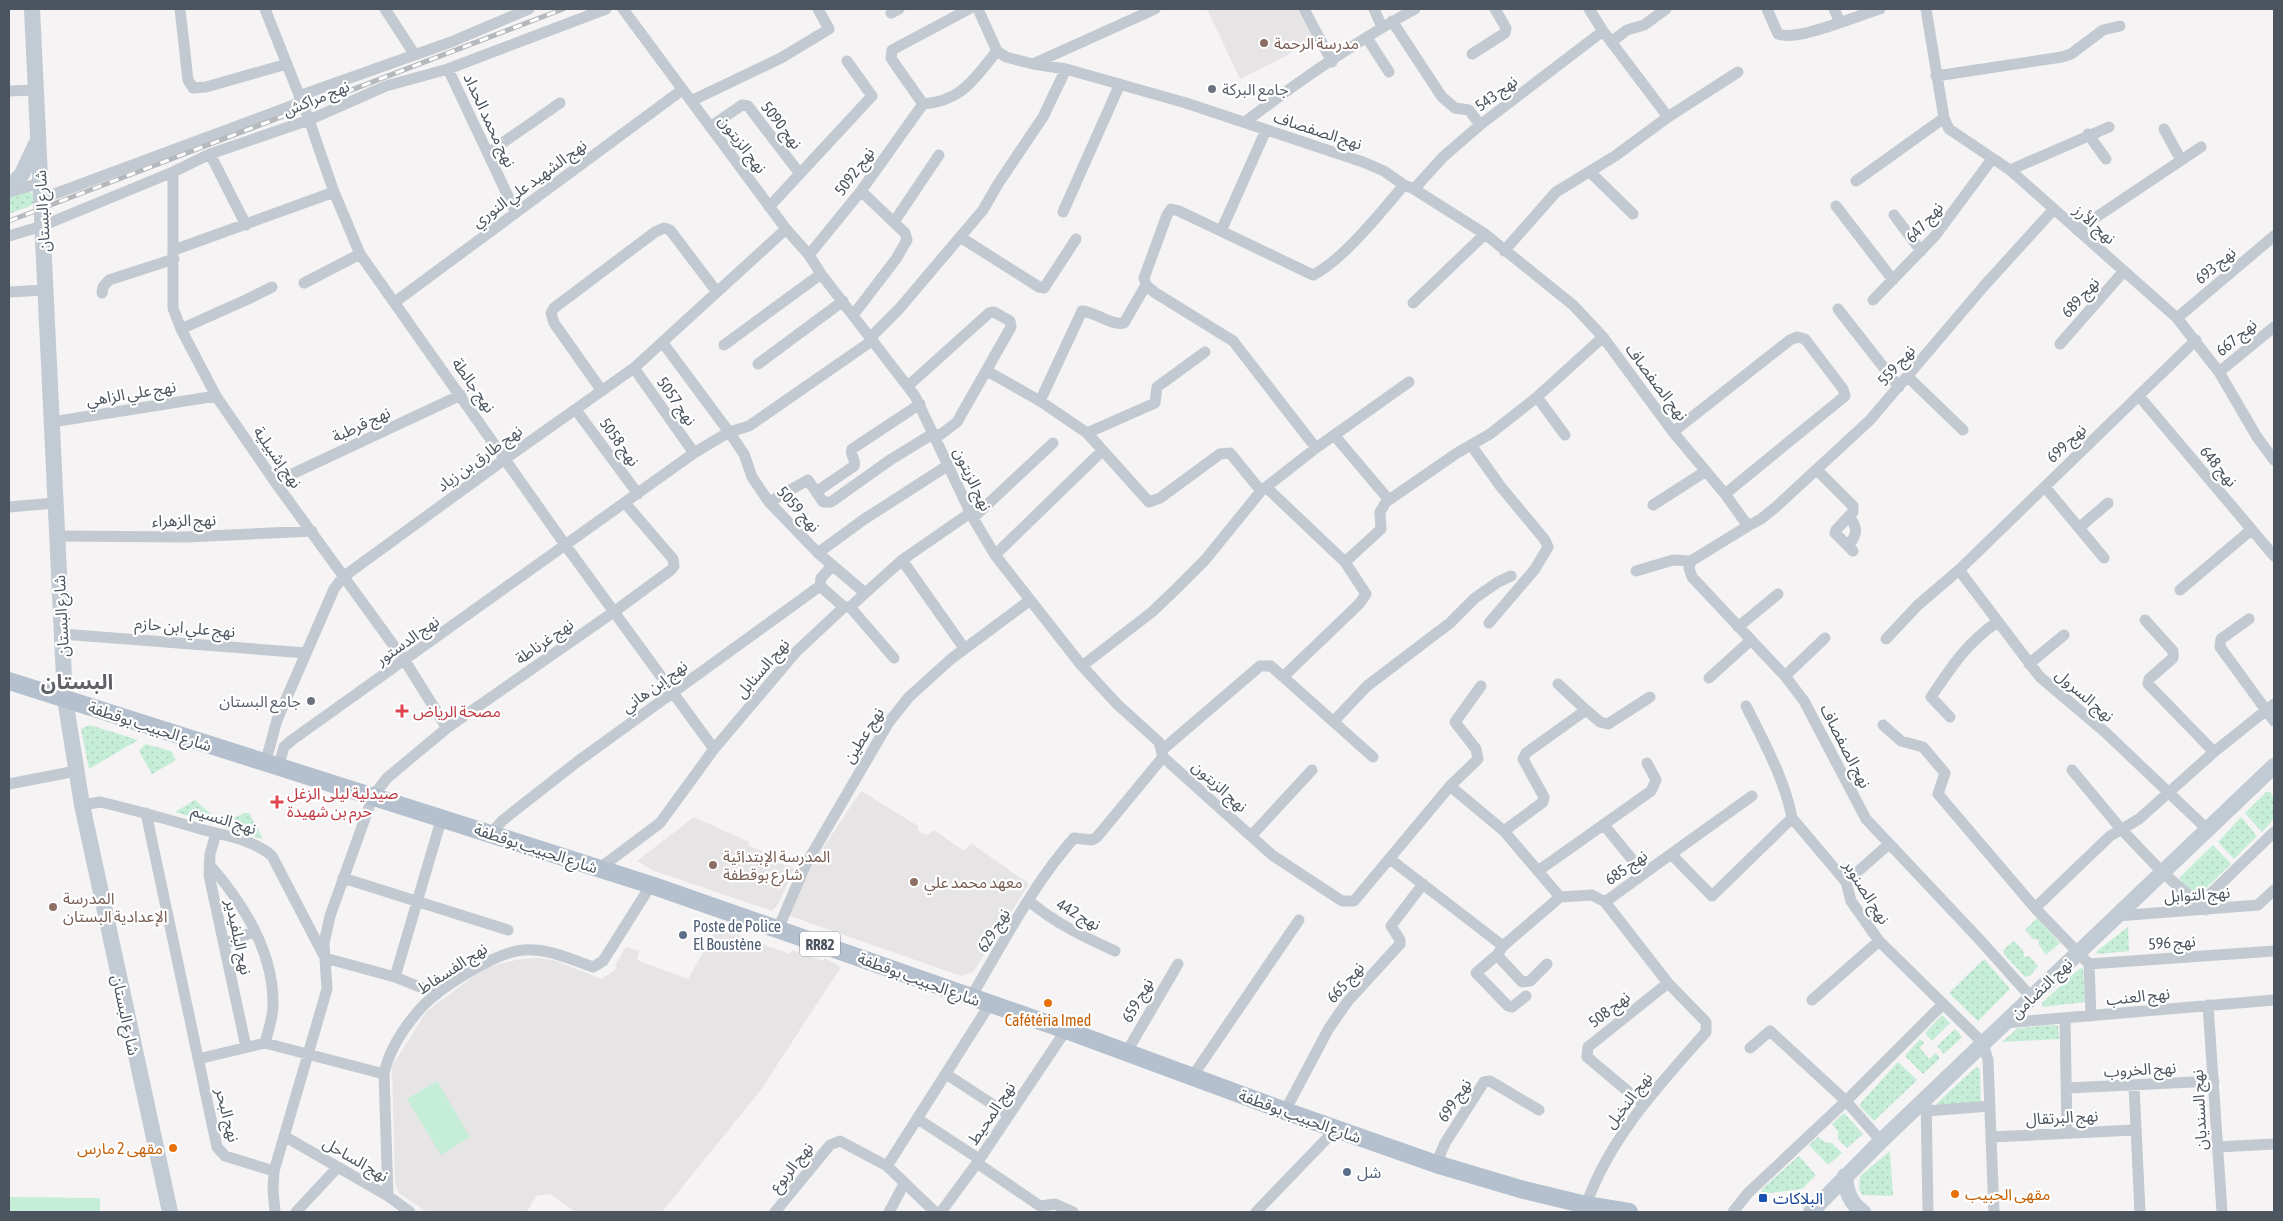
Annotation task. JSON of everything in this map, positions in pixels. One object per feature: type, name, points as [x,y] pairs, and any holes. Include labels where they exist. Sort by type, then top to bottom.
[{"type":"main road","name":"شارع البستان","points":[[32,9],[65,699],[82,805],[170,1212]]},
{"type":"main road","points":[[9,190],[22,174],[38,140]]},
{"type":"main road","name":"شارع الحبيب بوقطفة","points":[[9,682],[272,766],[442,817],[651,885],[1066,1030],[1285,1111],[1436,1164],[1524,1190],[1586,1205],[1629,1212]]},
{"type":"main road","name":"نهج التضامن","points":[[1811,1212],[1881,1141],[1926,1104],[2004,1023],[2031,998],[2083,958],[2117,916],[2274,766]]},
{"type":"main road","points":[[1845,1176],[1848,1194],[1863,1212]]},
{"type":"street","points":[[180,9],[188,80],[194,88],[287,64]]},
{"type":"street","name":"نهج جالطة","points":[[265,9],[310,120],[334,192],[360,254],[566,546],[714,749]]},
{"type":"street","points":[[386,9],[415,55]]},
{"type":"street","points":[[9,190],[41,191],[301,99],[529,9]]},
{"type":"street","name":"نهج مراكش","points":[[9,236],[42,226],[173,172],[210,154],[310,120],[386,86],[448,69],[606,9]]},
{"type":"street","name":"نهج الزيتون","points":[[623,9],[690,102],[786,229],[809,255],[821,274],[908,385],[920,404],[971,515],[995,555],[1029,601],[1082,666],[1117,704],[1160,742],[1163,754],[1272,856],[1342,902],[1354,901],[1390,859]]},
{"type":"street","points":[[690,102],[781,58],[829,29],[818,9]]},
{"type":"street","points":[[970,9],[892,50],[891,58],[923,104],[936,103],[962,92],[997,51],[978,9]]},
{"type":"street","points":[[1033,64],[1155,9]]},
{"type":"street","points":[[1304,9],[1332,62]]},
{"type":"street","points":[[1374,9],[1442,97],[1455,108],[1469,110],[1480,125]]},
{"type":"street","points":[[1245,122],[1387,24],[1415,9]]},
{"type":"street","points":[[1472,54],[1505,33],[1506,28],[1495,9]]},
{"type":"street","points":[[1589,9],[1603,31],[1668,118]]},
{"type":"street","points":[[1611,42],[1627,30],[1644,25],[1666,9]]},
{"type":"street","points":[[1767,9],[1778,34],[1787,36],[1815,30],[1880,9]]},
{"type":"street","points":[[1834,9],[1840,22]]},
{"type":"street","name":"نهج الأرز","points":[[1926,9],[1944,118],[1949,129],[2010,170],[2177,318],[2219,372],[2256,437],[2274,460]]},
{"type":"street","points":[[1936,76],[2062,57],[2071,54],[2103,30],[2120,26]]},
{"type":"street","name":"نهج 543","points":[[1221,231],[1313,274],[1330,263],[1409,187],[1480,125],[1603,31]]},
{"type":"street","points":[[1367,38],[1389,72]]},
{"type":"street","name":"نهج الصفصاف","points":[[997,51],[1006,57],[1033,64],[1066,69],[1120,84],[1245,122],[1363,162],[1384,171],[1485,234],[1504,251],[1561,294],[1603,337],[1673,432],[1706,470],[1748,526]]},
{"type":"street","points":[[770,207],[872,96],[848,61]]},
{"type":"street","name":"نهج محمد الحداد","points":[[448,69],[516,213]]},
{"type":"street","name":"نهج الدستور","points":[[272,766],[284,747],[694,453],[729,432],[749,426],[872,338],[983,210],[1043,116],[1066,69]]},
{"type":"street","points":[[1504,251],[1551,196],[1590,172],[1738,72]]},
{"type":"street","points":[[1063,212],[1120,84]]},
{"type":"street","points":[[9,91],[35,90]]},
{"type":"street","name":"نهج الشهيد علي النوري","points":[[395,302],[682,90]]},
{"type":"street","points":[[488,153],[560,103]]},
{"type":"street","name":"نهج 5092","points":[[809,255],[861,191],[923,104]]},
{"type":"street","name":"نهج 5090","points":[[710,127],[742,105],[748,106],[800,174]]},
{"type":"street","points":[[1856,181],[1944,118]]},
{"type":"street","points":[[2010,170],[2088,134],[2109,127]]},
{"type":"street","points":[[2164,129],[2181,160]]},
{"type":"street","points":[[1266,130],[1221,231],[1172,209],[1169,211],[1144,278],[1146,285],[1233,341],[1316,448]]},
{"type":"street","points":[[2088,134],[2106,159]]},
{"type":"street","points":[[2077,230],[2201,147]]},
{"type":"street","points":[[210,154],[246,225]]},
{"type":"street","points":[[894,222],[939,155]]},
{"type":"street","name":"نهج 647","points":[[1873,300],[1949,219],[1992,159]]},
{"type":"street","name":"نهج إشبيلية","points":[[173,172],[173,308],[181,329],[216,396],[275,482],[405,661],[447,728]]},
{"type":"street","points":[[1590,172],[1633,214]]},
{"type":"street","points":[[854,314],[905,244],[905,233],[861,191]]},
{"type":"street","points":[[102,294],[103,286],[109,280],[334,192]]},
{"type":"street","points":[[1836,206],[1892,280]]},
{"type":"street","name":"نهج 559","points":[[1748,526],[1761,520],[1870,420],[1984,286],[2054,210]]},
{"type":"street","points":[[1894,215],[1921,251]]},
{"type":"street","points":[[602,391],[554,323],[551,312],[554,308],[655,232],[664,228],[670,230],[717,292]]},
{"type":"street","name":"نهج طارق بن زياد","points":[[272,766],[277,720],[334,589],[343,577],[634,368],[786,229]]},
{"type":"street","points":[[1412,302],[1485,234]]},
{"type":"street","name":"نهج 693","points":[[2177,318],[2274,236]]},
{"type":"street","points":[[960,237],[1039,287],[1044,288],[1076,239]]},
{"type":"street","points":[[304,282],[360,254]]},
{"type":"street","name":"نهج 689","points":[[2060,344],[2124,271]]},
{"type":"street","points":[[724,345],[821,274]]},
{"type":"street","points":[[1040,401],[1082,311],[1091,311],[1119,324],[1124,323],[1146,285]]},
{"type":"street","points":[[181,329],[248,300],[272,286]]},
{"type":"street","points":[[9,292],[46,290]]},
{"type":"street","points":[[758,364],[843,301]]},
{"type":"street","points":[[1838,309],[1899,387]]},
{"type":"street","points":[[769,502],[808,480],[823,502],[831,502],[890,460],[935,436],[956,422],[988,371],[1011,326],[1009,319],[994,312],[988,313],[908,385]]},
{"type":"street","name":"نهج 667","points":[[2219,372],[2274,327]]},
{"type":"street","points":[[1345,562],[1381,529],[1380,512],[1389,500],[1458,453],[1490,434],[1538,397],[1603,337]]},
{"type":"street","points":[[1673,432],[1790,340],[1797,337],[1805,339],[1843,389],[1845,396],[1725,494]]},
{"type":"street","name":"نهج 699","points":[[1886,639],[1918,605],[1959,570],[2196,340]]},
{"type":"street","name":"نهج 5059","points":[[663,343],[744,454],[752,477],[769,502],[818,553],[865,593]]},
{"type":"street","points":[[1087,433],[1156,402],[1156,387],[1205,352]]},
{"type":"street","name":"نهج 5057","points":[[634,368],[694,453]]},
{"type":"street","points":[[988,371],[1040,401],[1087,433],[1149,502],[1160,498],[1220,454],[1230,453],[1264,490],[1345,562],[1366,592],[1365,597],[1284,676]]},
{"type":"street","points":[[1908,377],[1963,430]]},
{"type":"street","points":[[1082,666],[1152,612],[1181,584],[1205,560],[1264,490],[1316,448],[1409,382]]},
{"type":"street","name":"نهج قرطبة","points":[[275,482],[461,395]]},
{"type":"street","name":"نهج علي الزاهي","points":[[52,422],[216,396]]},
{"type":"street","name":"نهج 648","points":[[2139,396],[2274,556]]},
{"type":"street","points":[[1538,397],[1564,435]]},
{"type":"street","points":[[816,492],[854,466],[855,462],[851,454],[852,449],[920,404]]},
{"type":"street","name":"نهج 5058","points":[[576,410],[638,494]]},
{"type":"street","points":[[1334,435],[1389,500]]},
{"type":"street","name":"نهج السنابل","points":[[600,868],[660,823],[714,749],[796,652],[902,560],[971,515],[1012,483],[1053,443]]},
{"type":"street","points":[[1472,445],[1501,487],[1545,540],[1548,547],[1535,569],[1489,623]]},
{"type":"street","points":[[995,555],[1102,451]]},
{"type":"street","points":[[818,553],[863,520],[947,466]]},
{"type":"street","points":[[1653,505],[1706,470]]},
{"type":"street","points":[[1817,470],[1853,506],[1853,512],[1849,516],[1835,531],[1851,548],[1857,533],[1856,526],[1849,516]]},
{"type":"street","points":[[2045,487],[2104,558]]},
{"type":"street","points":[[9,507],[55,503]]},
{"type":"street","name":"نهج غرناطة","points":[[325,958],[324,943],[330,916],[343,878],[373,796],[387,778],[447,728],[671,570],[674,563],[673,559],[626,503]]},
{"type":"street","points":[[2080,527],[2108,503]]},
{"type":"street","points":[[1636,572],[1673,560],[1691,560],[1748,526]]},
{"type":"street","points":[[2180,590],[2251,530]]},
{"type":"street","name":"نهج الزهراء","points":[[56,536],[186,537],[312,531]]},
{"type":"street","points":[[902,560],[964,648]]},
{"type":"street","name":"نهج الصفصاف","points":[[1691,560],[1689,568],[1692,577],[1785,676],[1810,712],[1861,812],[1872,827],[1890,844],[2031,998]]},
{"type":"street","name":"نهج إبن هاني","points":[[491,833],[503,820],[577,762],[820,586],[821,578],[832,566]]},
{"type":"street","name":"نهج السرول","points":[[1959,570],[2040,677],[2105,732],[2206,829]]},
{"type":"street","points":[[1334,721],[1367,686],[1450,623],[1475,598],[1498,582],[1511,576]]},
{"type":"street","points":[[820,586],[847,607],[894,658]]},
{"type":"street","points":[[1738,627],[1778,594]]},
{"type":"street","name":"نهج عطين","points":[[778,930],[806,864],[882,732],[909,697],[964,648],[1029,601]]},
{"type":"street","points":[[2249,619],[2221,639],[2220,647],[2258,697],[2270,708],[2274,721]]},
{"type":"street","points":[[2145,620],[2173,651],[2173,658],[2149,679],[2148,684],[2214,752]]},
{"type":"street","points":[[1950,717],[1931,697],[1963,651],[1976,637],[1997,622]]},
{"type":"street","name":"نهج علي ابن حازم","points":[[62,634],[306,653]]},
{"type":"street","points":[[2029,664],[2064,635]]},
{"type":"street","points":[[1785,676],[1825,638]]},
{"type":"street","points":[[1708,678],[1751,640]]},
{"type":"street","points":[[1163,754],[1260,666],[1272,666],[1373,757]]},
{"type":"street","points":[[1558,684],[1600,722],[1608,724],[1650,696]]},
{"type":"street","points":[[1481,686],[1455,722],[1476,749],[1478,759],[1450,786],[1390,859],[1423,884],[1500,950],[1522,982],[1530,981],[1547,964]]},
{"type":"street","name":"نهج الصنوبر","points":[[1746,706],[1766,748],[1789,805],[1792,818],[1846,882],[1851,901],[1879,941],[1942,1005],[1983,1043]]},
{"type":"street","points":[[2035,908],[2110,836],[2139,818],[2214,752],[2270,708]]},
{"type":"street","points":[[1504,832],[1543,802],[1544,797],[1523,759],[1526,753],[1586,710]]},
{"type":"street","points":[[1883,725],[1901,741],[1923,747],[1933,758],[1945,773],[1938,794],[2035,908],[2083,958],[2091,1016]]},
{"type":"street","name":"نهج 629","points":[[971,997],[1029,901],[1074,838],[1092,840],[1097,837],[1163,754]]},
{"type":"street","points":[[1538,871],[1651,791],[1656,780],[1647,764]]},
{"type":"street","points":[[1251,836],[1312,770]]},
{"type":"street","points":[[2072,770],[2121,829],[2163,873],[2202,907],[2274,832]]},
{"type":"street","points":[[9,784],[76,771]]},
{"type":"street","points":[[1450,786],[1504,832],[1560,897],[1476,973],[1508,1006],[1512,1007],[1526,996]]},
{"type":"street","points":[[1671,854],[1752,796]]},
{"type":"street","name":"نهج النسيم","points":[[82,805],[100,802],[146,813],[258,846],[272,856],[325,958]]},
{"type":"street","name":"نهج البحر","points":[[146,813],[217,1147],[220,1153],[274,1171]]},
{"type":"street","points":[[395,977],[442,817]]},
{"type":"street","name":"نهج 685","points":[[1560,897],[1592,895],[1605,902],[1671,854],[1712,896],[1792,818]]},
{"type":"street","points":[[1604,826],[1644,874]]},
{"type":"street","name":"نهج البلفيدير","points":[[216,833],[209,864],[209,875],[246,1048]]},
{"type":"street","points":[[1846,882],[1890,844]]},
{"type":"street","points":[[209,864],[225,882],[255,931],[272,972],[273,1007],[265,1043]]},
{"type":"street","points":[[343,878],[508,930]]},
{"type":"street","name":"نهج 665","points":[[1285,1111],[1334,1020],[1348,1001],[1400,944],[1400,940],[1390,926],[1423,884]]},
{"type":"street","name":"نهج الفسفاط","points":[[388,1196],[384,1074],[386,1062],[422,1007],[437,994],[485,963],[510,952],[524,950],[548,951],[593,967],[603,961],[651,885]]},
{"type":"street","name":"نهج التوابل","points":[[2117,916],[2202,907],[2258,905],[2274,890]]},
{"type":"street","name":"نهج 442","points":[[1029,901],[1046,915],[1077,934],[1115,951]]},
{"type":"street","points":[[1605,902],[1668,983]]},
{"type":"street","points":[[305,917],[318,924],[324,922],[330,916]]},
{"type":"street","points":[[1192,1077],[1299,920]]},
{"type":"street","points":[[224,944],[255,931]]},
{"type":"street","points":[[1812,1000],[1879,941]]},
{"type":"street","name":"نهج 596","points":[[2083,958],[2274,951]]},
{"type":"street","points":[[275,1212],[274,1171],[327,989],[325,958],[395,977],[437,994]]},
{"type":"street","name":"نهج 659","points":[[1126,1053],[1178,964]]},
{"type":"street","name":"نهج النخيل","points":[[1586,1205],[1593,1185],[1619,1137],[1643,1104],[1706,1032],[1706,1022],[1668,983]]},
{"type":"street","name":"نهج 508","points":[[1643,1104],[1587,1056],[1588,1047],[1668,983]]},
{"type":"street","name":"نهج العنب","points":[[2004,1023],[2274,1000]]},
{"type":"street","points":[[887,1166],[990,1004]]},
{"type":"street","points":[[1733,1212],[1748,1193],[1846,1101],[1942,1005]]},
{"type":"street","name":"نهج السنديان","points":[[2208,1005],[2222,1212]]},
{"type":"street","points":[[2065,1018],[2067,1133]]},
{"type":"street","name":"نهج المحيط","points":[[941,1212],[978,1161],[1066,1030]]},
{"type":"street","points":[[1750,1048],[1770,1031],[1846,1101],[1881,1141]]},
{"type":"street","points":[[198,1059],[265,1043],[384,1074]]},
{"type":"street","points":[[1983,1043],[1988,1060],[1994,1212]]},
{"type":"street","points":[[946,1074],[1009,1115]]},
{"type":"street","name":"نهج 699","points":[[1436,1164],[1445,1143],[1484,1082],[1490,1081],[1539,1110]]},
{"type":"street","name":"نهج الخروب","points":[[2067,1088],[2214,1081]]},
{"type":"street","points":[[2134,1086],[2140,1212]]},
{"type":"street","points":[[1928,1212],[1926,1104],[1990,1106]]},
{"type":"street","points":[[918,1119],[1040,1206],[1055,1204],[1073,1212]]},
{"type":"street","points":[[1256,1212],[1336,1129]]},
{"type":"street","name":"نهج البرتقال","points":[[1991,1137],[2135,1130]]},
{"type":"street","name":"نهج الساحل","points":[[284,1136],[388,1196],[410,1212]]},
{"type":"street","name":"نهج الربوع","points":[[775,1212],[830,1145],[840,1141],[887,1166],[935,1212]]},
{"type":"street","points":[[2217,1147],[2274,1144]]},
{"type":"street","points":[[296,1212],[337,1168]]},
{"type":"street","points":[[889,1212],[904,1184]]},
{"type":"shaded area","name":"مدرسة الرحمة","points":[[1207,9],[1297,9],[1312,37],[1286,56],[1240,79]]},
{"type":"shaded area","name":"معهد محمد علي","points":[[861,791],[918,826],[918,831],[927,835],[934,830],[964,851],[971,843],[1029,884],[973,972],[961,976],[790,916],[806,873]]},
{"type":"shaded area","name":"المدرسة الإبتدائية شارع بوقطفة","points":[[694,817],[749,842],[748,846],[763,851],[762,858],[795,868],[778,904],[772,911],[652,870],[637,861]]},
{"type":"shaded area","points":[[717,928],[790,954],[792,950],[823,961],[825,958],[841,967],[760,1091],[662,1212],[575,1212],[550,1194],[536,1196],[527,1212],[427,1212],[399,1193],[395,1184],[392,1066],[427,1011],[485,968],[516,960],[536,958],[554,960],[601,979],[614,971],[617,966],[615,965],[626,947],[639,951],[637,960],[688,979]]},
{"type":"green space","points":[[26,190],[33,194],[34,202],[30,206],[9,214],[9,197]]},
{"type":"green space","points":[[90,725],[138,740],[89,769],[81,729]]},
{"type":"green space","points":[[145,744],[171,751],[176,760],[152,774],[139,751]]},
{"type":"green space","points":[[2266,792],[2270,792],[2274,797],[2274,819],[2262,832],[2245,813]]},
{"type":"green space","points":[[195,800],[217,819],[216,824],[175,812]]},
{"type":"green space","points":[[244,813],[249,813],[263,839],[218,826]]},
{"type":"green space","points":[[2241,817],[2257,836],[2234,859],[2218,842]]},
{"type":"green space","points":[[2213,845],[2231,864],[2204,890],[2191,891],[2179,878]]},
{"type":"green space","points":[[2037,918],[2060,943],[2046,955],[2039,945],[2039,940],[2033,939],[2025,930]]},
{"type":"green space","points":[[2128,927],[2129,951],[2097,954],[2096,952]]},
{"type":"green space","points":[[2014,941],[2023,950],[2024,957],[2029,956],[2038,966],[2030,976],[2025,977],[2004,954],[2003,950]]},
{"type":"green space","points":[[1984,959],[2010,989],[1978,1021],[1949,993]]},
{"type":"green space","points":[[2083,968],[2085,1002],[2042,1007],[2042,1003],[2079,969]]},
{"type":"green space","points":[[1942,1015],[1950,1023],[1932,1041],[1925,1033]]},
{"type":"green space","points":[[2058,1026],[2059,1039],[2002,1042],[2018,1028]]},
{"type":"green space","points":[[1955,1029],[1962,1037],[1944,1054],[1937,1046]]},
{"type":"green space","points":[[1920,1039],[1924,1043],[1920,1048],[1929,1059],[1936,1053],[1940,1058],[1923,1074],[1905,1056]]},
{"type":"green space","points":[[1898,1062],[1917,1080],[1874,1121],[1859,1105]]},
{"type":"green space","points":[[1976,1067],[1980,1069],[1981,1102],[1936,1104]]},
{"type":"green space","points":[[437,1081],[470,1137],[441,1155],[407,1099]]},
{"type":"green space","points":[[1844,1113],[1863,1134],[1847,1148],[1838,1139],[1838,1131],[1832,1124]]},
{"type":"green space","points":[[1818,1137],[1825,1142],[1832,1143],[1842,1153],[1828,1165],[1809,1145]]},
{"type":"green space","points":[[1890,1151],[1893,1196],[1862,1195],[1859,1188],[1860,1176]]},
{"type":"green space","points":[[1799,1156],[1816,1175],[1802,1189],[1762,1194],[1762,1189]]},
{"type":"green space","points":[[9,1197],[100,1198],[100,1212],[9,1212]]},
{"type":"railway","points":[[9,221],[563,9]]},
{"type":"place","name":"مدرسة الرحمة","points":[[1264,43]]},
{"type":"place","name":"جامع البركة","points":[[1212,89]]},
{"type":"place","name":"جامع البستان","points":[[311,701]]},
{"type":"place","name":"مصحة الرياض","points":[[402,711]]},
{"type":"place","name":"صيدلية ليلى الزغل حرم بن شهيدة","points":[[277,802]]},
{"type":"place","name":"المدرسة الإبتدائية شارع بوقطفة","points":[[713,865]]},
{"type":"place","name":"معهد محمد علي","points":[[914,882]]},
{"type":"place","name":"المدرسة الإعدادية البستان","points":[[53,907]]},
{"type":"place","name":"Poste de Police El Boustène","points":[[683,935]]},
{"type":"place","name":"Cafétéria Imed","points":[[1048,1003]]},
{"type":"place","name":"مقهى 2 مارس","points":[[173,1148]]},
{"type":"place","name":"شل","points":[[1347,1172]]},
{"type":"place","name":"مقهى الحبيب","points":[[1955,1194]]},
{"type":"place","name":"البلاكات","points":[[1763,1198]]},
{"type":"district","name":"البستان","points":[[77,681]]}]
